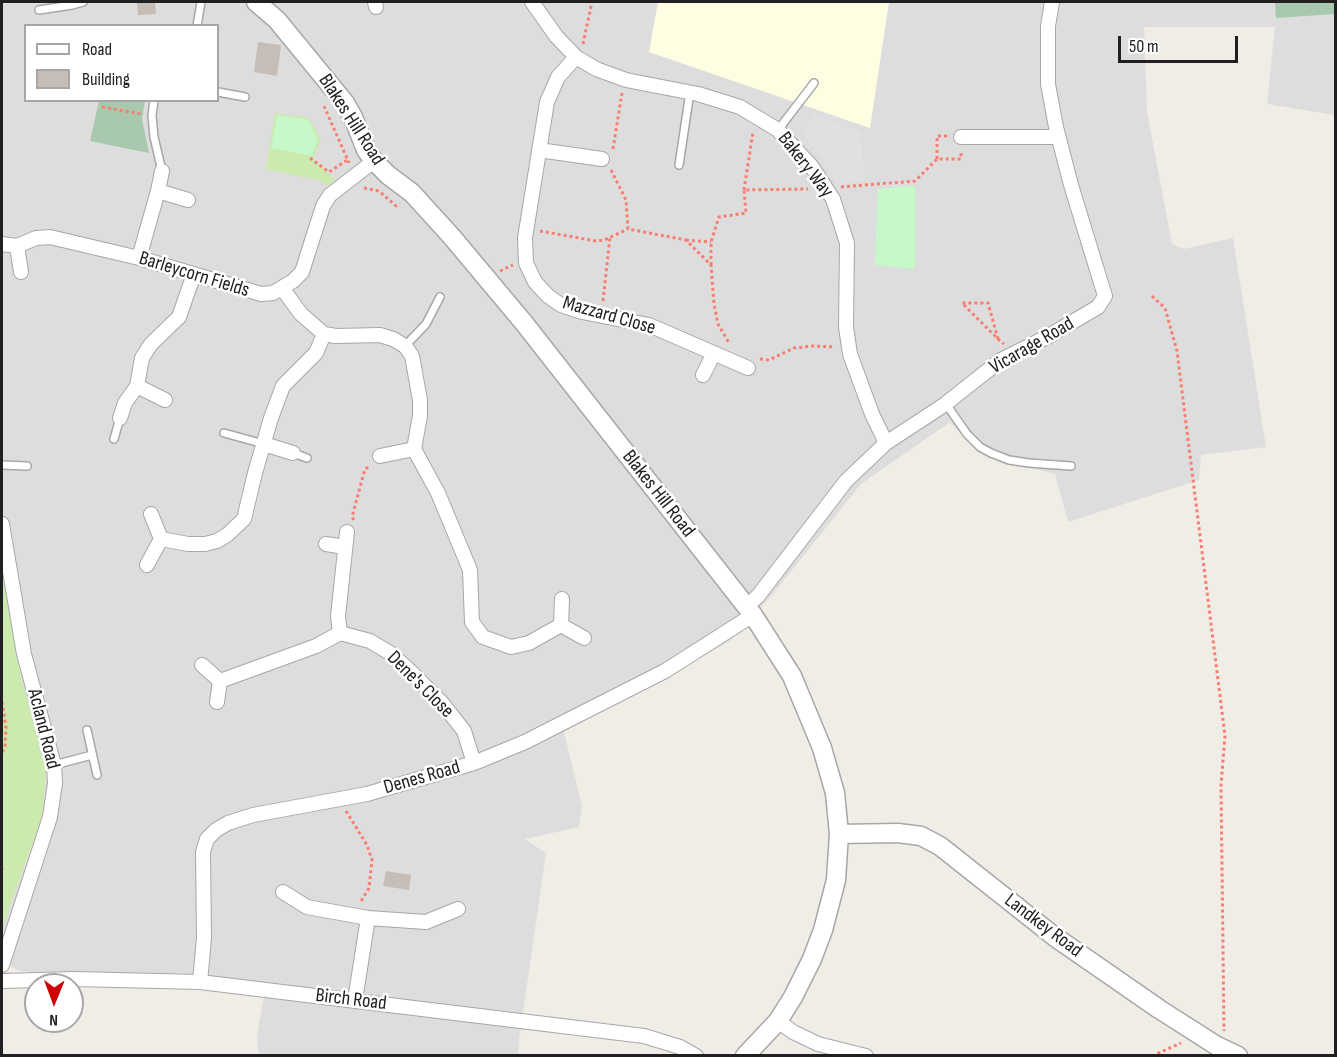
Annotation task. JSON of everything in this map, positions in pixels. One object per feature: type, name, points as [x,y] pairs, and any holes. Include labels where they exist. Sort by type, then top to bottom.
[{"type":"street","name":"Blakes Hill Road","points":[[256,2],[277,20],[345,103],[366,150],[374,161],[412,193],[524,323],[749,611],[792,676],[818,738],[835,793],[839,834],[836,880],[824,930],[812,959],[778,1021],[745,1056]]},
{"type":"street","name":"Bakery Way","points":[[532,2],[556,36],[578,58],[596,69],[626,80],[690,92],[740,107],[778,130],[812,167],[833,199],[847,243],[846,327],[849,347],[860,383],[886,443]]},
{"type":"street","name":"Vicarage Road","points":[[749,611],[846,481],[886,443],[946,404],[1001,360],[1047,337],[1098,307],[1105,296],[1058,137],[1048,84],[1048,26],[1052,2]]},
{"type":"street","points":[[526,262],[524,252],[527,229],[547,102],[558,77],[578,58]]},
{"type":"street","points":[[961,137],[1058,137]]},
{"type":"street","points":[[539,150],[608,160]]},
{"type":"street","points":[[812,167],[824,159]]},
{"type":"street","points":[[374,161],[330,195],[322,206],[302,272],[282,288],[300,314],[324,334],[380,335],[405,346],[412,356],[420,400],[420,416],[414,449],[438,493],[470,570],[472,622],[483,637],[511,647],[529,643],[561,625]]},
{"type":"street","points":[[139,258],[162,171]]},
{"type":"street","points":[[158,191],[188,200]]},
{"type":"street","name":"Barleycorn Fields","points":[[2,244],[17,246],[36,238],[50,237],[139,258],[261,294],[273,293],[282,288]]},
{"type":"street","points":[[17,246],[21,272]]},
{"type":"street","name":"Mazzard Close","points":[[526,262],[536,282],[548,296],[561,305],[582,312],[649,325],[714,353],[751,364]]},
{"type":"street","points":[[120,418],[125,403],[137,386],[142,358],[151,344],[178,317],[194,274]]},
{"type":"street","points":[[161,539],[188,544],[217,541],[228,535],[244,519],[255,472],[283,386],[316,353],[324,334]]},
{"type":"street","points":[[703,375],[714,353]]},
{"type":"street","points":[[137,386],[165,400]]},
{"type":"street","points":[[264,444],[293,453]]},
{"type":"street","points":[[380,456],[414,449]]},
{"type":"street","points":[[151,514],[161,539]]},
{"type":"street","name":"Acland Road","points":[[2,524],[24,654],[54,765],[55,783],[50,817],[2,965]]},
{"type":"street","points":[[220,681],[316,646],[340,633],[338,616],[347,532]]},
{"type":"street","points":[[147,565],[161,539]]},
{"type":"street","points":[[326,544],[345,547]]},
{"type":"street","points":[[561,625],[562,599]]},
{"type":"street","name":"Denes Road","points":[[200,982],[204,938],[203,852],[207,839],[216,830],[228,823],[253,815],[394,787],[474,763],[525,742],[665,671],[749,611]]},
{"type":"street","points":[[561,625],[584,638]]},
{"type":"street","name":"Dene's Close","points":[[340,633],[370,641],[390,653],[417,678],[442,703],[464,731],[474,763]]},
{"type":"street","points":[[202,665],[220,681]]},
{"type":"street","points":[[217,702],[220,681]]},
{"type":"street","name":"Landkey Road","points":[[839,834],[897,833],[921,836],[940,846],[1055,937],[1159,1010],[1217,1046],[1238,1056]]},
{"type":"street","points":[[283,892],[307,907],[363,917],[426,922],[458,909]]},
{"type":"street","points":[[355,1000],[363,917]]},
{"type":"street","name":"Birch Road","points":[[2,981],[75,979],[200,982],[644,1036],[680,1047],[696,1056]]},
{"type":"street","points":[[778,1021],[793,1032],[818,1044],[866,1056]]},
{"type":"lane","points":[[39,10],[83,2]]},
{"type":"lane","points":[[197,24],[201,2]]},
{"type":"lane","points":[[778,130],[814,83]]},
{"type":"lane","points":[[219,92],[245,98]]},
{"type":"lane","points":[[679,165],[690,92]]},
{"type":"lane","points":[[154,102],[152,116],[154,137],[162,171]]},
{"type":"lane","points":[[405,346],[426,324],[440,297]]},
{"type":"lane","points":[[946,404],[967,434],[980,447],[991,453],[1009,460],[1071,466]]},
{"type":"lane","points":[[114,440],[120,418]]},
{"type":"lane","points":[[224,433],[264,444]]},
{"type":"lane","points":[[293,453],[308,458]]},
{"type":"lane","points":[[2,465],[27,466]]},
{"type":"lane","points":[[87,730],[97,775]]},
{"type":"lane","points":[[54,765],[92,755]]},
{"type":"path","points":[[578,58],[592,2]]},
{"type":"path","points":[[626,80],[608,160],[611,173],[627,200],[628,229]]},
{"type":"path","points":[[102,107],[152,116]]},
{"type":"path","points":[[730,345],[718,324],[714,304],[711,242],[719,217],[746,213],[744,190],[755,116]]},
{"type":"path","points":[[744,190],[826,188],[915,181],[936,159],[937,136],[961,137],[961,159],[936,159]]},
{"type":"path","points":[[310,158],[329,172],[349,159]]},
{"type":"path","points":[[527,229],[596,241],[628,229],[686,240],[711,242]]},
{"type":"path","points":[[601,316],[610,237]]},
{"type":"path","points":[[686,240],[711,265]]},
{"type":"path","points":[[485,279],[513,264],[526,262]]},
{"type":"path","points":[[1152,296],[1165,308],[1177,351],[1225,736],[1221,785],[1224,1035],[1217,1046]]},
{"type":"path","points":[[998,339],[988,303],[962,303],[998,339],[1014,354]]},
{"type":"path","points":[[751,364],[769,360],[794,348],[849,347]]},
{"type":"path","points":[[347,532],[358,527],[352,517],[365,469],[379,462],[380,456]]},
{"type":"path","points":[[2,702],[6,728],[5,746],[2,753]]},
{"type":"path","points":[[343,798],[346,811],[367,845],[372,861],[369,888],[359,904],[363,917]]},
{"type":"path","points":[[1152,1056],[1199,1035]]},
{"type":"shaded area","points":[[2,2],[1335,2],[1335,115],[1267,104],[1275,27],[1144,27],[1147,112],[1172,244],[1184,249],[1233,238],[1266,447],[1201,455],[1199,480],[1068,522],[1055,474],[996,459],[971,444],[950,422],[861,484],[772,595],[730,641],[564,732],[582,806],[579,827],[525,839],[546,853],[518,1055],[259,1055],[257,1036],[266,984],[184,973],[19,971],[2,960],[2,928],[42,817],[20,672],[2,574]]},
{"type":"shaded area","points":[[658,2],[889,2],[870,128],[649,52]]},
{"type":"shaded area","points":[[1275,2],[1335,2],[1335,14],[1276,18]]},
{"type":"shaded area","points":[[99,102],[145,102],[142,119],[149,153],[90,141]]},
{"type":"shaded area","points":[[813,113],[861,133],[864,182],[837,183],[804,135]]},
{"type":"green space","points":[[275,113],[309,118],[321,140],[313,159],[335,180],[326,186],[322,181],[266,169]]},
{"type":"green space","points":[[277,115],[308,120],[318,140],[312,156],[271,148]]},
{"type":"green space","points":[[915,186],[915,269],[875,265],[878,189]]},
{"type":"green space","points":[[2,574],[20,672],[46,771],[42,817],[2,928]]},
{"type":"building","points":[[137,2],[155,2],[156,14],[138,15]]},
{"type":"building","points":[[258,42],[281,45],[277,76],[254,72]]},
{"type":"building","points":[[386,871],[411,875],[409,890],[383,886]]}]
